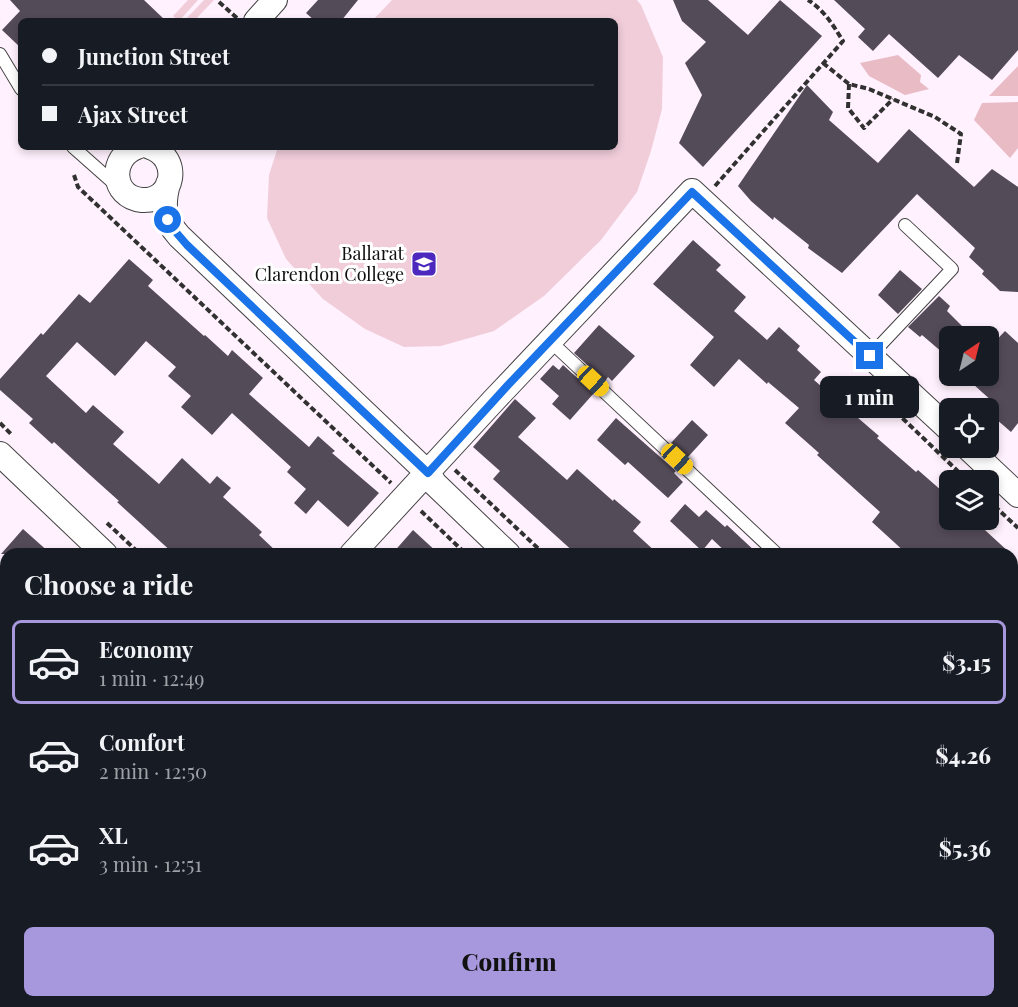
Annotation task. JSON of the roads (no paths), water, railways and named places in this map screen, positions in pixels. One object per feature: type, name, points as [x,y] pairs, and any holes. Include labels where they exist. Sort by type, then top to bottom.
[{"type":"street","points":[[259,18],[275,0]]},
{"type":"street","points":[[156,150],[162,153],[168,166],[164,200],[166,216],[187,245],[428,473],[435,484],[502,548]]},
{"type":"street","points":[[129,151],[118,166],[117,176],[120,186],[147,210],[161,228],[187,245]]},
{"type":"street","points":[[129,195],[140,200],[150,199],[162,192],[168,166]]},
{"type":"street","points":[[358,548],[550,341],[703,189],[870,356],[939,420]]},
{"type":"street","points":[[0,454],[99,548]]},
{"type":"street","points":[[979,458],[1018,495]]},
{"type":"lane","points":[[0,54],[18,84]]},
{"type":"lane","points":[[76,150],[129,195]]},
{"type":"lane","points":[[85,158],[100,164],[112,162],[129,151]]},
{"type":"lane","points":[[870,356],[952,269],[905,225]]},
{"type":"lane","points":[[550,341],[771,548]]},
{"type":"place","name":"Ballarat Clarendon College","points":[[424,264]]}]
